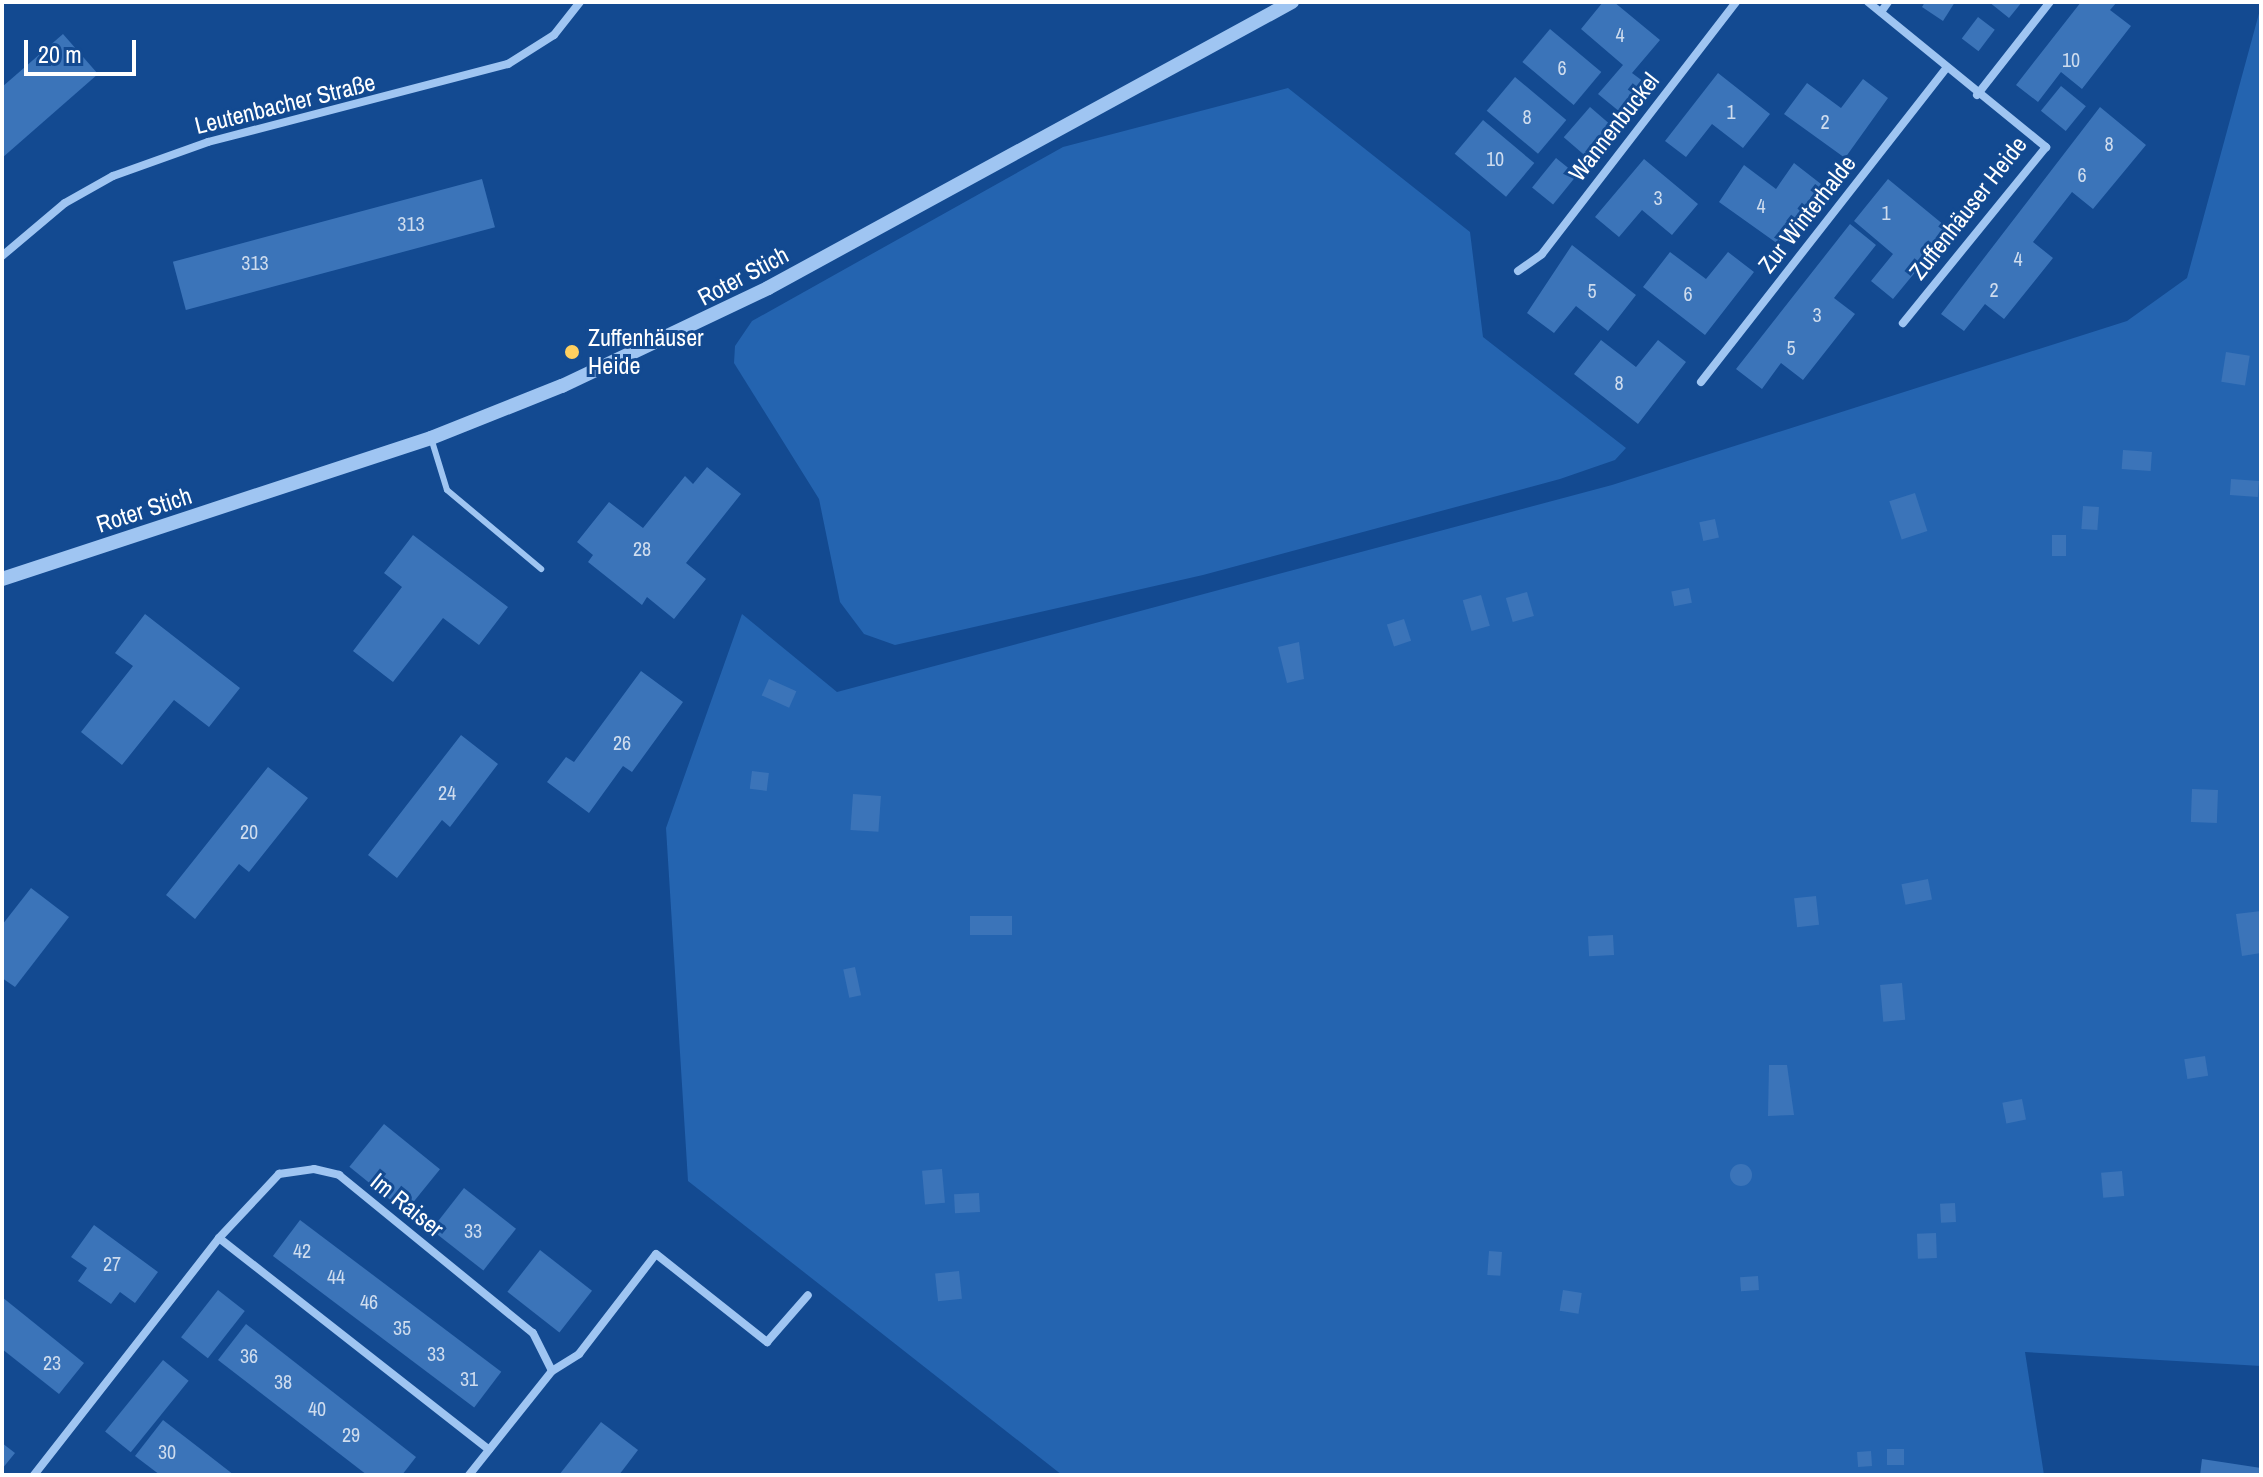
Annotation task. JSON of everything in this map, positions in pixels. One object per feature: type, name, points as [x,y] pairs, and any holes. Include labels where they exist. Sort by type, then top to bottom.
[{"type":"street","name":"Leutenbacher Straße","points":[[2,256],[65,203],[113,176],[208,142],[508,64],[554,35],[580,2]]},
{"type":"street","name":"Roter Stich","points":[[2,579],[431,438],[700,324],[1292,2]]},
{"type":"street","name":"Wannenbuckel","points":[[1518,271],[1542,254],[1736,2]]},
{"type":"street","name":"Zuffenhäuser Heide","points":[[1868,2],[1945,70],[2046,147],[1903,323]]},
{"type":"street","points":[[1881,12],[1888,2]]},
{"type":"street","points":[[1977,95],[2050,2]]},
{"type":"street","name":"Zur Winterhalde","points":[[1701,382],[1945,70]]},
{"type":"street","name":"Im Raiser","points":[[34,1475],[219,1238],[279,1174],[314,1169],[339,1175],[533,1333],[552,1371]]},
{"type":"street","points":[[219,1238],[489,1450]]},
{"type":"street","points":[[469,1475],[552,1371],[579,1354],[656,1254],[767,1342],[808,1295]]},
{"type":"lane","points":[[431,438],[447,490],[541,569]]},
{"type":"shaded area","points":[[2261,6],[2261,1366],[2025,1352],[2044,1475],[1062,1475],[688,1181],[666,828],[742,614],[837,692],[1612,485],[2127,321],[2187,278]]},
{"type":"shaded area","points":[[1288,88],[1470,232],[1483,337],[1626,448],[1615,460],[1560,479],[1203,575],[895,645],[864,634],[840,602],[819,499],[734,363],[735,346],[752,321],[1063,147]]},
{"type":"building","points":[[1603,2],[1614,2],[1660,40],[1632,73],[1644,82],[1620,112],[1598,94],[1623,65],[1581,29]]},
{"type":"building","points":[[1925,2],[1955,2],[1943,21],[1922,7]]},
{"type":"building","points":[[1989,2],[2022,2],[2009,18]]},
{"type":"building","points":[[2081,2],[2117,2],[2110,10],[2131,26],[2082,89],[2061,72],[2038,102],[2016,85]]},
{"type":"building","points":[[1978,17],[1995,30],[1979,51],[1962,39]]},
{"type":"building","points":[[1550,29],[1601,72],[1574,105],[1522,62]]},
{"type":"building","points":[[63,34],[98,74],[2,158],[2,87]]},
{"type":"building","points":[[1718,73],[1770,114],[1743,148],[1712,124],[1686,157],[1665,141]]},
{"type":"building","points":[[1515,77],[1566,120],[1538,154],[1487,111]]},
{"type":"building","points":[[1863,79],[1888,98],[1845,158],[1784,114],[1807,83],[1841,108]]},
{"type":"building","points":[[2061,86],[2086,106],[2066,131],[2041,111]]},
{"type":"building","points":[[1590,107],[1611,125],[1585,156],[1564,137]]},
{"type":"building","points":[[2100,107],[2146,145],[2093,209],[2072,192],[2033,242],[2053,258],[2004,319],[1985,304],[1964,331],[1941,314]]},
{"type":"building","points":[[1483,120],[1534,163],[1506,197],[1455,154]]},
{"type":"building","points":[[1556,158],[1577,175],[1553,205],[1532,188]]},
{"type":"building","points":[[1644,159],[1698,204],[1672,235],[1642,210],[1619,237],[1595,217]]},
{"type":"building","points":[[1794,163],[1821,184],[1778,244],[1719,202],[1744,165],[1776,189]]},
{"type":"building","points":[[482,179],[495,227],[186,310],[173,262]]},
{"type":"building","points":[[1888,179],[1950,230],[1893,299],[1871,281],[1893,254],[1854,221]]},
{"type":"building","points":[[1850,224],[1876,245],[1834,298],[1855,314],[1803,380],[1781,363],[1762,389],[1736,369]]},
{"type":"building","points":[[1572,245],[1636,295],[1608,331],[1576,306],[1554,333],[1527,313]]},
{"type":"building","points":[[1670,252],[1706,279],[1728,252],[1754,272],[1705,335],[1643,287]]},
{"type":"building","points":[[1601,340],[1636,367],[1658,340],[1686,362],[1638,424],[1574,374]]},
{"type":"building","points":[[2226,352],[2250,356],[2245,385],[2221,382]]},
{"type":"building","points":[[2123,450],[2152,452],[2151,471],[2122,469]]},
{"type":"building","points":[[707,467],[741,494],[686,563],[706,579],[674,619],[647,597],[642,605],[588,562],[593,555],[577,542],[609,502],[643,528],[685,476],[693,484]]},
{"type":"building","points":[[2231,479],[2259,481],[2258,497],[2230,495]]},
{"type":"building","points":[[1915,493],[1927,531],[1902,539],[1889,501]]},
{"type":"building","points":[[2083,506],[2099,507],[2097,530],[2081,529]]},
{"type":"building","points":[[1715,519],[1719,538],[1703,541],[1699,522]]},
{"type":"building","points":[[413,535],[508,607],[479,645],[443,618],[393,682],[353,651],[402,587],[384,573]]},
{"type":"building","points":[[2052,535],[2066,535],[2066,556],[2052,556]]},
{"type":"building","points":[[1689,588],[1692,603],[1674,606],[1671,591]]},
{"type":"building","points":[[1527,592],[1534,616],[1513,622],[1506,598]]},
{"type":"building","points":[[1481,595],[1490,626],[1472,631],[1463,600]]},
{"type":"building","points":[[145,614],[240,688],[209,727],[174,700],[122,765],[81,732],[133,666],[115,653]]},
{"type":"building","points":[[1404,619],[1411,641],[1394,646],[1387,625]]},
{"type":"building","points":[[1299,642],[1304,679],[1287,683],[1278,647]]},
{"type":"building","points":[[641,671],[683,702],[632,772],[623,766],[589,813],[547,782],[566,757],[574,762]]},
{"type":"building","points":[[769,679],[796,691],[789,708],[762,695]]},
{"type":"building","points":[[461,735],[498,764],[450,827],[442,820],[397,878],[368,855]]},
{"type":"building","points":[[268,767],[308,798],[249,872],[239,864],[195,919],[166,895]]},
{"type":"building","points":[[752,771],[769,773],[767,791],[750,789]]},
{"type":"building","points":[[2192,789],[2218,790],[2217,823],[2191,822]]},
{"type":"building","points":[[853,794],[881,796],[878,832],[850,830]]},
{"type":"building","points":[[1928,879],[1932,900],[1906,905],[1901,884]]},
{"type":"building","points":[[31,888],[69,917],[15,987],[2,978],[2,925]]},
{"type":"building","points":[[1816,896],[1819,925],[1797,927],[1794,898]]},
{"type":"building","points":[[2261,911],[2261,953],[2242,956],[2236,914]]},
{"type":"building","points":[[970,916],[1012,916],[1012,935],[970,935]]},
{"type":"building","points":[[1613,935],[1614,955],[1589,956],[1588,936]]},
{"type":"building","points":[[855,967],[861,995],[849,998],[843,969]]},
{"type":"building","points":[[1902,983],[1905,1020],[1883,1022],[1880,985]]},
{"type":"building","points":[[2205,1056],[2208,1076],[2187,1079],[2184,1059]]},
{"type":"building","points":[[1769,1065],[1787,1065],[1794,1115],[1768,1116]]},
{"type":"building","points":[[2022,1099],[2026,1120],[2006,1123],[2002,1103]]},
{"type":"building","points":[[384,1124],[440,1169],[405,1212],[349,1167]]},
{"type":"building","points":[[1741,1164],[1749,1167],[1752,1175],[1749,1183],[1741,1186],[1733,1183],[1730,1175],[1733,1167]]},
{"type":"building","points":[[942,1169],[945,1203],[925,1205],[922,1171]]},
{"type":"building","points":[[2122,1171],[2124,1196],[2103,1198],[2101,1173]]},
{"type":"building","points":[[464,1188],[516,1229],[483,1270],[431,1230]]},
{"type":"building","points":[[979,1193],[980,1212],[955,1213],[954,1194]]},
{"type":"building","points":[[1955,1203],[1956,1222],[1941,1223],[1940,1204]]},
{"type":"building","points":[[300,1220],[501,1372],[474,1408],[273,1256]]},
{"type":"building","points":[[94,1225],[158,1272],[135,1303],[120,1292],[111,1304],[78,1281],[87,1268],[71,1257]]},
{"type":"building","points":[[1936,1233],[1937,1258],[1918,1259],[1917,1234]]},
{"type":"building","points":[[540,1250],[592,1291],[559,1332],[507,1292]]},
{"type":"building","points":[[1489,1251],[1502,1252],[1500,1276],[1487,1275]]},
{"type":"building","points":[[959,1271],[962,1299],[938,1301],[935,1274]]},
{"type":"building","points":[[1758,1276],[1759,1290],[1741,1291],[1740,1277]]},
{"type":"building","points":[[218,1290],[245,1311],[208,1358],[181,1337]]},
{"type":"building","points":[[1563,1290],[1582,1293],[1578,1314],[1560,1311]]},
{"type":"building","points":[[2,1297],[84,1363],[59,1394],[2,1349]]},
{"type":"building","points":[[246,1324],[416,1457],[402,1475],[367,1475],[218,1360]]},
{"type":"building","points":[[163,1360],[189,1381],[131,1452],[105,1431]]},
{"type":"building","points":[[163,1420],[234,1475],[160,1475],[135,1456]]},
{"type":"building","points":[[601,1422],[638,1450],[619,1475],[559,1475]]},
{"type":"building","points":[[2,1443],[15,1453],[2,1469]]},
{"type":"building","points":[[1887,1449],[1904,1449],[1904,1465],[1887,1465]]},
{"type":"building","points":[[1871,1451],[1872,1466],[1858,1467],[1857,1452]]},
{"type":"building","points":[[2202,1459],[2261,1468],[2261,1475],[2200,1475]]},
{"type":"place","name":"Zuffenhäuser Heide","points":[[572,352]]}]
